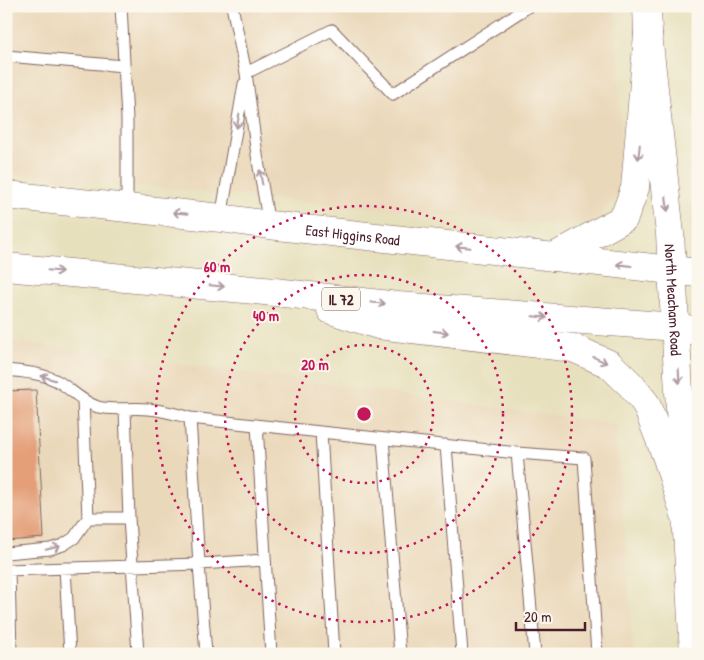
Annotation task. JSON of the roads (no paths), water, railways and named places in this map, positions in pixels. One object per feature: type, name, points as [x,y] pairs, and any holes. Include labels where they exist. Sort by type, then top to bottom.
[{"type":"main road","name":"North Meacham Road","points":[[647,6],[648,34],[670,234],[685,272],[687,329],[687,520],[694,654]]},
{"type":"main road","points":[[554,257],[624,218],[635,188],[648,34]]},
{"type":"main road","name":"East Higgins Road","points":[[6,195],[685,272]]},
{"type":"main road","name":"IL 72","points":[[6,267],[275,292],[398,306],[687,329]]},
{"type":"main road","points":[[275,292],[378,325],[573,348],[609,364],[630,384],[646,404],[667,458],[687,520]]},
{"type":"lane","points":[[121,6],[127,119],[127,208]]},
{"type":"lane","points":[[232,6],[246,72],[269,225]]},
{"type":"lane","points":[[246,72],[332,30],[393,94],[529,6]]},
{"type":"lane","points":[[6,56],[124,66]]},
{"type":"lane","points":[[221,218],[246,72]]},
{"type":"lane","points":[[6,370],[47,376],[62,384],[83,400],[98,406],[125,410],[146,408],[190,418],[446,446],[584,458],[597,654]]},
{"type":"lane","points":[[6,554],[50,549],[63,545],[74,538],[88,518],[83,400]]},
{"type":"lane","points":[[125,410],[138,654]]},
{"type":"lane","points":[[190,418],[206,654]]},
{"type":"lane","points":[[257,425],[271,654]]},
{"type":"lane","points":[[321,432],[334,654]]},
{"type":"lane","points":[[383,439],[400,654]]},
{"type":"lane","points":[[446,446],[462,654]]},
{"type":"lane","points":[[517,453],[535,654]]},
{"type":"lane","points":[[88,518],[130,518]]},
{"type":"lane","points":[[11,654],[8,570],[265,560]]},
{"type":"lane","points":[[65,568],[70,654]]}]
